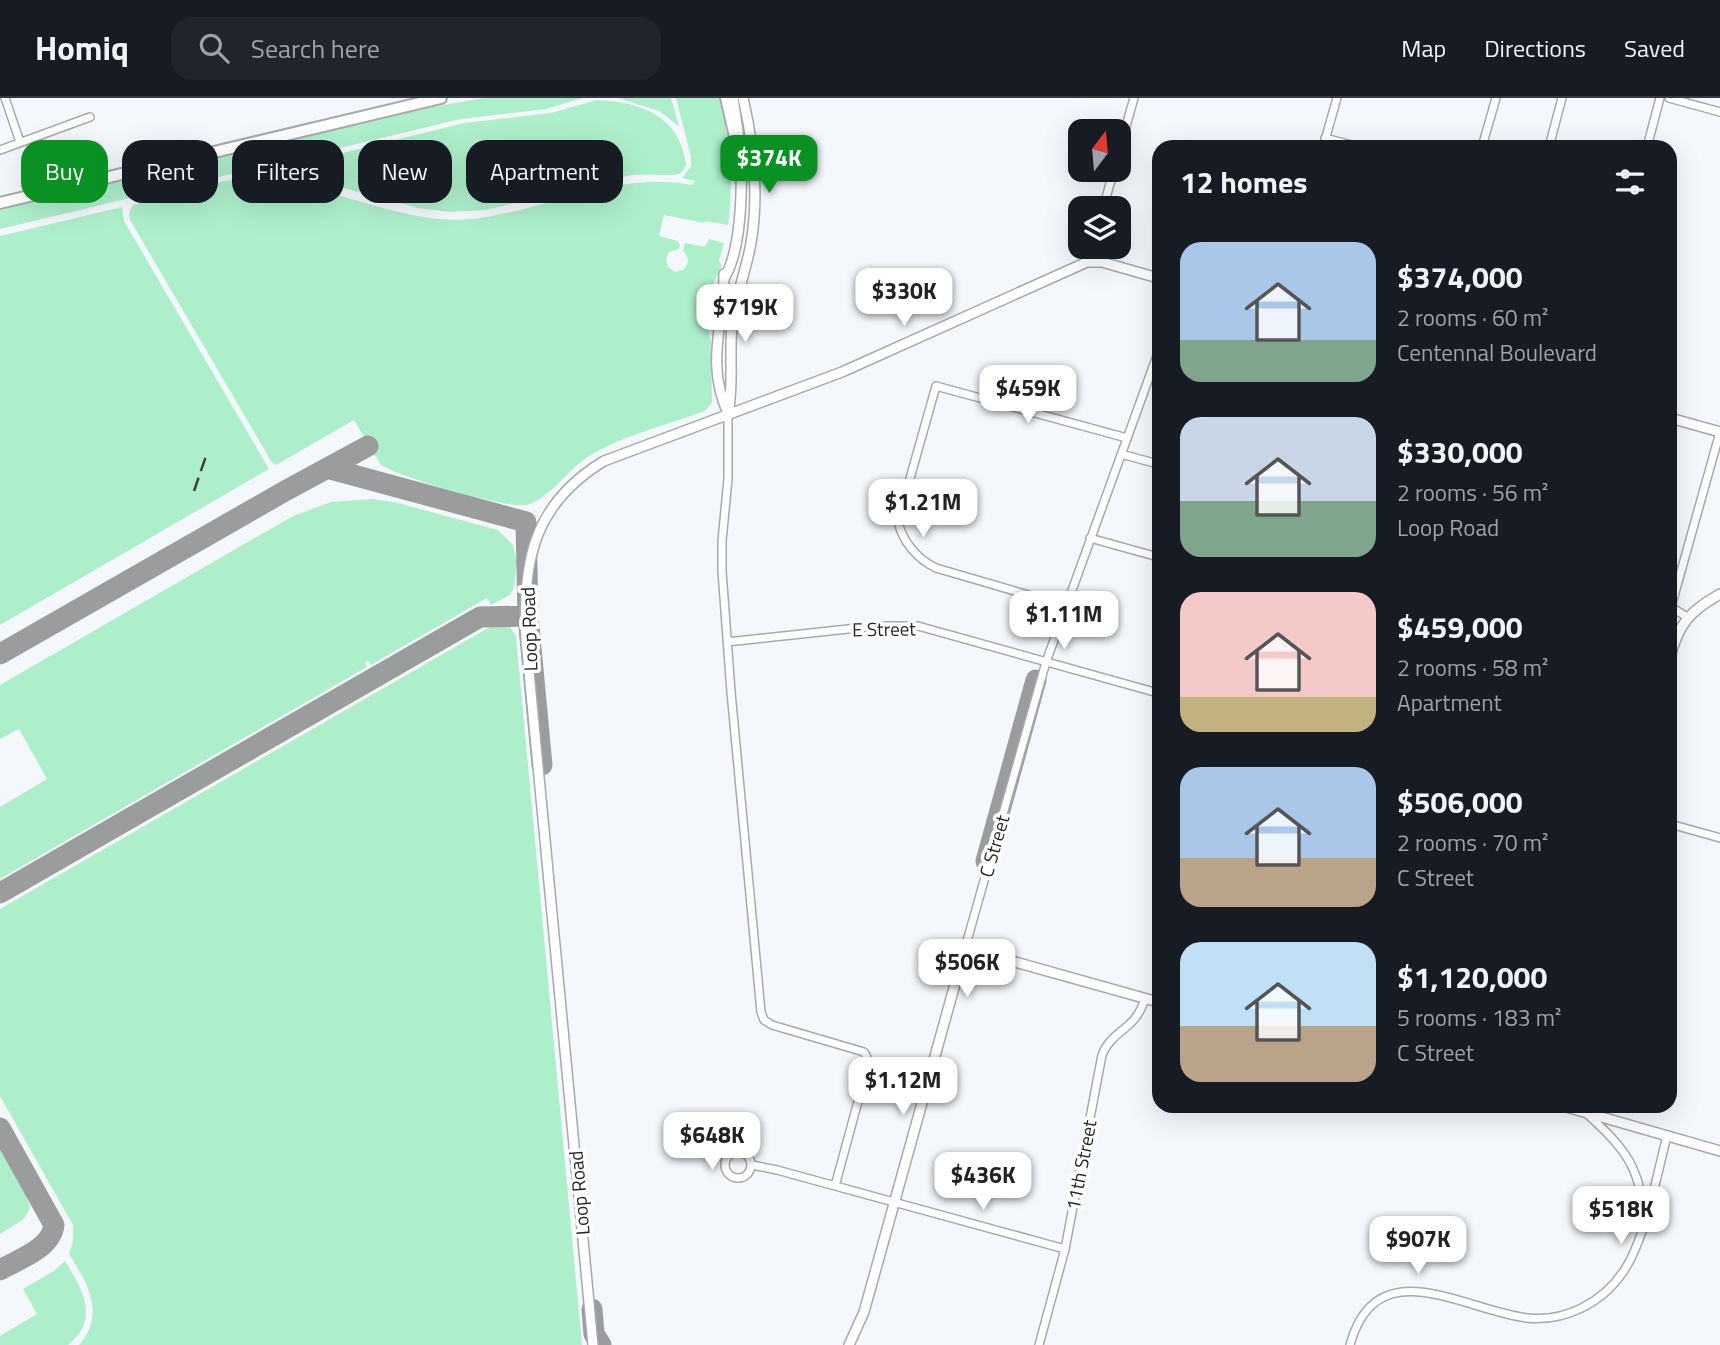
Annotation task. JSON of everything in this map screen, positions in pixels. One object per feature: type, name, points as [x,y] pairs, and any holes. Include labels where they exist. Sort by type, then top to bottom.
[{"type":"main road","points":[[0,203],[441,98]]},
{"type":"main road","points":[[726,98],[741,163]]},
{"type":"street","points":[[5,98],[20,142]]},
{"type":"street","points":[[728,413],[720,396],[716,343],[725,262],[729,247],[735,240],[740,206],[741,163],[733,98]]},
{"type":"street","points":[[743,98],[752,147],[754,202],[751,243],[732,325],[732,394],[728,413],[728,479],[722,554],[727,642],[762,1016],[777,1027],[864,1052],[869,1061],[835,1186]]},
{"type":"street","points":[[1128,119],[1134,98]]},
{"type":"street","points":[[1333,140],[1325,138],[1337,98]]},
{"type":"street","points":[[1484,140],[1496,98]]},
{"type":"street","points":[[1551,140],[1563,98]]},
{"type":"street","points":[[1649,140],[1660,98]]},
{"type":"street","points":[[1669,98],[1720,112]]},
{"type":"street","points":[[0,150],[90,117]]},
{"type":"street","points":[[1088,259],[1087,262],[1102,262],[1152,276]]},
{"type":"street","name":"Loop Road","points":[[593,1345],[527,640],[527,574],[535,542],[543,524],[558,501],[580,477],[618,455],[860,365],[980,308],[1087,262]]},
{"type":"street","name":"C Street","points":[[849,1345],[864,1312],[1046,662],[1152,369]]},
{"type":"street","points":[[1066,606],[936,568],[921,560],[904,540],[898,521],[936,386],[1127,438]]},
{"type":"street","points":[[1677,420],[1720,432],[1677,586]]},
{"type":"street","points":[[1121,454],[1152,462]]},
{"type":"street","points":[[1090,538],[1152,554]]},
{"type":"street","points":[[1677,633],[1687,617],[1720,594]]},
{"type":"street","points":[[1677,611],[1687,617]]},
{"type":"street","name":"E Street","points":[[727,642],[908,625],[931,629],[1152,691]]},
{"type":"street","points":[[1677,826],[1720,838]]},
{"type":"street","points":[[965,948],[1152,1000]]},
{"type":"street","name":"11th Street","points":[[1040,1345],[1065,1250],[1102,1055],[1110,1041],[1138,1018],[1145,998]]},
{"type":"street","points":[[1587,1113],[1618,1143],[1632,1162],[1642,1197],[1644,1222]]},
{"type":"street","points":[[1589,1113],[1720,1151]]},
{"type":"street","points":[[1350,1345],[1358,1322],[1368,1309],[1385,1297],[1406,1290],[1431,1293],[1527,1318],[1552,1317],[1572,1312],[1606,1293],[1628,1265],[1644,1222],[1667,1136]]},
{"type":"street","points":[[751,1166],[772,1169],[1065,1250]]},
{"type":"green space","points":[[484,98],[583,98],[546,109],[461,119],[373,140],[358,140],[358,144],[344,147],[344,140],[292,140],[426,108]]},
{"type":"green space","points":[[618,98],[671,98],[679,126],[659,111]]},
{"type":"green space","points":[[676,98],[719,98],[726,130],[731,177],[728,225],[664,215],[659,236],[678,241],[680,245],[679,249],[669,252],[666,259],[668,267],[675,272],[683,270],[688,263],[683,251],[685,243],[705,247],[709,239],[724,243],[719,261],[722,266],[709,292],[706,320],[711,342],[712,403],[705,411],[631,436],[589,456],[551,491],[526,505],[498,502],[453,491],[381,465],[354,420],[276,465],[271,461],[130,220],[129,213],[133,205],[140,203],[218,203],[218,183],[232,180],[232,203],[344,203],[344,197],[358,203],[413,215],[452,220],[472,219],[545,203],[623,203],[623,185],[664,182],[692,185],[695,181],[682,178],[691,166]]},
{"type":"green space","points":[[597,100],[643,108],[667,123],[676,134],[686,164],[683,171],[676,175],[623,177],[623,140],[466,140],[466,203],[515,203],[486,210],[450,212],[399,203],[452,203],[452,140],[395,140],[464,123],[551,113]]},
{"type":"green space","points":[[358,149],[358,192],[344,188],[344,153]]},
{"type":"green space","points":[[232,154],[232,174],[218,177],[218,158]]},
{"type":"green space","points":[[122,181],[122,200],[0,229],[0,210],[29,203],[108,203],[108,184]]},
{"type":"green space","points":[[122,207],[124,221],[269,469],[0,625],[0,236]]},
{"type":"green space","points":[[372,499],[394,502],[498,530],[513,545],[517,563],[514,587],[510,595],[491,605],[487,598],[371,665],[368,661],[365,663],[367,667],[0,879],[0,807],[47,779],[19,729],[0,739],[0,685],[293,516],[331,502]]},
{"type":"green space","points":[[495,624],[509,626],[516,636],[582,1345],[79,1345],[92,1322],[93,1310],[88,1288],[69,1254],[73,1241],[73,1225],[0,1096],[0,909]]},
{"type":"green space","points":[[0,1147],[25,1191],[30,1208],[24,1219],[0,1234]]},
{"type":"green space","points":[[65,1261],[85,1304],[84,1325],[78,1335],[68,1345],[0,1345],[0,1336],[37,1314],[23,1289],[54,1271]]},
{"type":"taxiway","points":[[0,654],[368,446]]},
{"type":"taxiway","points":[[327,468],[526,522],[528,616],[542,765]]},
{"type":"taxiway","points":[[0,893],[480,617],[528,616]]},
{"type":"taxiway","points":[[986,861],[1036,680]]},
{"type":"taxiway","points":[[0,1128],[54,1225],[52,1233],[41,1247],[0,1270]]},
{"type":"taxiway","points":[[592,1309],[594,1334],[601,1345]]},
{"type":"railway","points":[[194,491],[206,456]]}]
